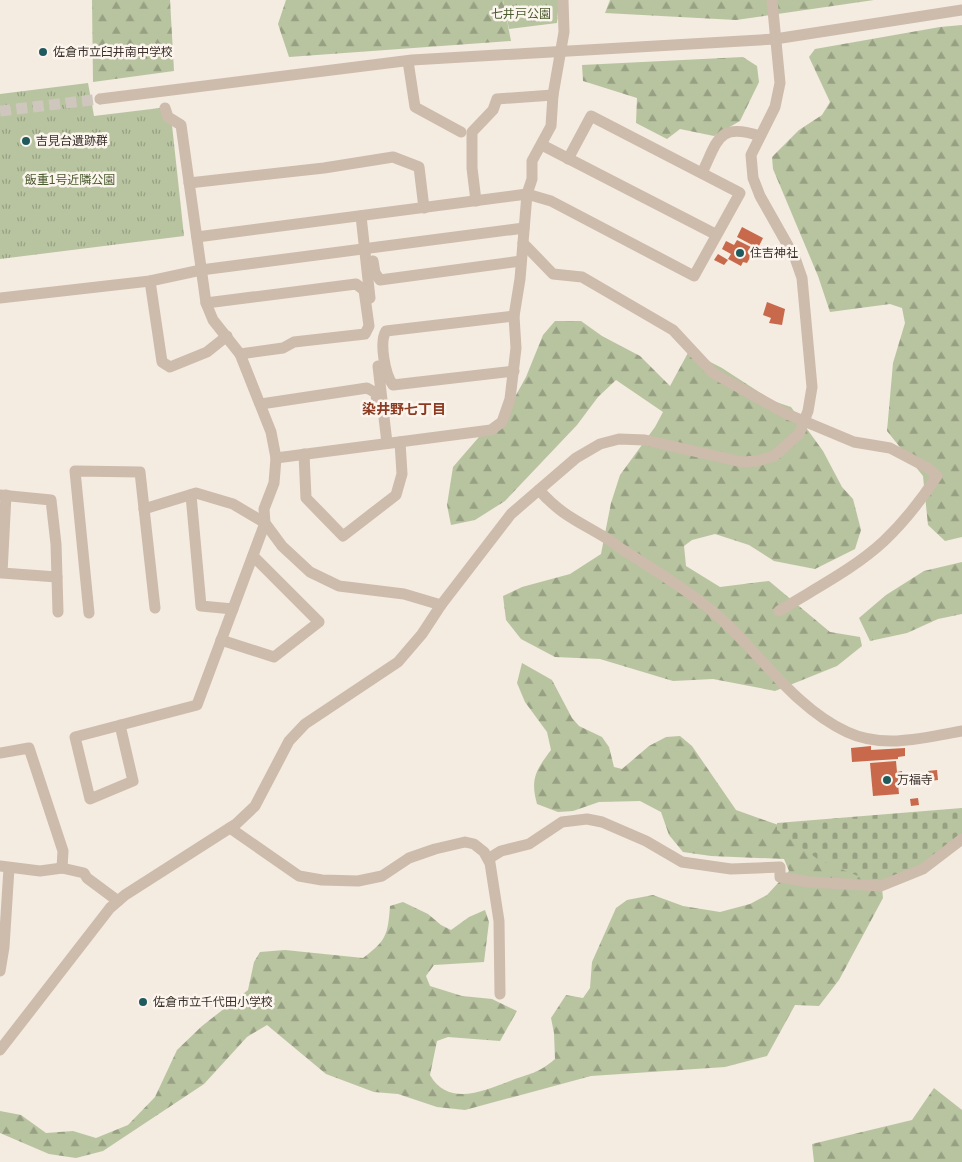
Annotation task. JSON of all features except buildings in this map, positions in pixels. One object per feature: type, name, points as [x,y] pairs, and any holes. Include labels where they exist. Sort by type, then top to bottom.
[{"type":"street","points":[[276,458],[491,430],[502,422],[510,399],[514,371],[514,316],[527,194],[532,179],[532,161],[551,126],[564,32],[563,0]]},
{"type":"street","points":[[0,1050],[110,908],[230,828],[254,806],[289,741],[305,724],[398,662],[422,634],[511,514],[576,458],[600,444],[619,439],[645,440],[742,462],[757,461],[774,456],[799,434],[805,422],[812,387],[802,278],[795,258],[760,196],[753,178],[751,155],[775,106],[780,83],[772,0]]},
{"type":"street","points":[[100,99],[408,61],[775,39],[962,10]]},
{"type":"street","points":[[408,61],[415,107],[461,132]]},
{"type":"street","points":[[476,201],[472,168],[472,132],[493,110],[497,99],[554,95]]},
{"type":"street","points":[[120,725],[133,781],[90,799],[75,737],[120,725],[196,705],[265,523],[264,509],[274,483],[276,458],[271,432],[240,354],[213,320],[206,303],[181,125],[168,117],[165,108]]},
{"type":"street","points":[[197,237],[527,194],[552,201],[694,276],[740,193],[590,116],[568,159]]},
{"type":"street","points":[[702,173],[718,138],[728,132],[741,130],[760,136]]},
{"type":"street","points":[[542,145],[716,234]]},
{"type":"street","points":[[189,183],[324,168],[393,157],[419,167],[424,208]]},
{"type":"street","points":[[364,215],[384,444]]},
{"type":"street","points":[[0,298],[150,281],[200,270],[524,228]]},
{"type":"street","points":[[523,243],[553,274],[582,277],[673,330],[713,373],[805,422],[854,442],[890,448],[914,460],[937,476],[921,500],[884,541],[860,560],[779,611]]},
{"type":"street","points":[[368,249],[375,273],[380,280],[521,261]]},
{"type":"street","points":[[150,281],[162,362],[170,366],[208,352],[227,336]]},
{"type":"street","points":[[206,303],[356,284],[364,290],[369,326],[365,334],[294,342],[283,348],[240,354]]},
{"type":"street","points":[[514,316],[386,331],[382,338],[387,378],[393,385],[514,371]]},
{"type":"street","points":[[261,404],[367,388],[376,393],[384,444]]},
{"type":"street","points":[[304,454],[306,498],[343,536],[396,495],[402,474],[400,442]]},
{"type":"street","points":[[89,613],[75,471],[140,472],[155,608]]},
{"type":"street","points":[[539,490],[554,508],[608,539],[708,607],[804,701],[847,732],[867,739],[895,741],[962,731]]},
{"type":"street","points":[[144,509],[196,493],[233,504],[265,523],[282,546],[310,572],[339,586],[404,594],[441,606]]},
{"type":"street","points":[[57,577],[2,573],[3,495],[51,500],[57,577],[58,612]]},
{"type":"street","points":[[191,495],[201,606],[233,609]]},
{"type":"street","points":[[221,640],[274,657],[319,622],[253,556]]},
{"type":"street","points":[[0,753],[29,748],[63,852],[62,868]]},
{"type":"street","points":[[488,859],[501,851],[529,844],[562,822],[586,819],[602,822],[646,841],[682,862],[731,869],[780,867],[780,877],[808,882],[880,886],[923,869],[962,839]]},
{"type":"street","points":[[230,828],[299,876],[322,880],[358,881],[382,876],[409,858],[465,842],[474,844],[488,859],[499,921],[500,994]]},
{"type":"street","points":[[0,971],[4,947],[5,867],[40,871],[62,868],[84,873],[118,901]]},
{"type":"green space","points":[[92,0],[170,0],[174,71],[93,82]]},
{"type":"green space","points":[[286,0],[503,0],[511,41],[289,57],[278,24]]},
{"type":"green space","name":"七井戸公園","points":[[503,0],[559,0],[557,23],[509,29]]},
{"type":"green space","points":[[610,0],[874,0],[736,20],[605,13]]},
{"type":"green space","points":[[962,25],[962,537],[945,541],[928,525],[923,476],[887,431],[893,363],[905,323],[902,308],[890,304],[830,312],[818,276],[773,169],[772,157],[799,130],[822,115],[830,102],[809,57],[815,49],[940,27]]},
{"type":"green space","points":[[743,57],[757,66],[759,82],[740,121],[714,136],[680,129],[667,139],[636,123],[637,98],[583,81],[582,65]]},
{"type":"green space","name":"飯重1号近隣公園","points":[[88,83],[94,116],[160,108],[172,125],[184,236],[0,259],[0,94]]},
{"type":"green space","points":[[555,321],[581,321],[602,336],[640,356],[670,386],[689,351],[722,368],[773,401],[791,407],[823,451],[842,487],[853,499],[861,530],[855,549],[815,569],[774,561],[749,545],[715,534],[692,540],[684,546],[686,566],[720,587],[769,581],[830,632],[860,637],[862,646],[837,666],[775,691],[713,679],[673,681],[600,659],[555,657],[521,639],[506,620],[503,596],[522,587],[570,574],[601,554],[611,503],[620,475],[655,427],[663,412],[616,380],[598,397],[577,425],[505,501],[475,520],[451,525],[447,505],[453,467],[485,430],[506,413],[526,377],[543,335]]},
{"type":"green space","points":[[962,562],[962,614],[938,619],[907,633],[870,641],[859,618],[886,595],[924,571]]},
{"type":"green space","points":[[522,663],[552,680],[572,718],[579,726],[602,737],[609,747],[614,767],[622,769],[649,746],[666,737],[680,736],[692,746],[736,810],[787,828],[881,878],[883,898],[839,980],[819,1006],[795,1005],[767,1056],[725,1067],[591,1076],[465,1110],[437,1107],[398,1094],[374,1092],[326,1074],[267,1025],[247,1037],[204,1084],[103,1151],[76,1158],[49,1154],[0,1133],[0,1111],[21,1115],[46,1133],[73,1131],[96,1138],[128,1125],[155,1097],[177,1050],[202,1026],[248,990],[254,962],[260,952],[285,950],[363,958],[377,947],[387,931],[390,906],[403,902],[428,914],[441,925],[451,930],[469,917],[485,910],[489,922],[484,962],[434,965],[426,976],[430,986],[462,996],[492,999],[517,1011],[500,1041],[448,1037],[437,1041],[430,1075],[438,1085],[446,1091],[456,1094],[467,1094],[489,1089],[534,1073],[555,1059],[554,1033],[551,1018],[566,995],[583,998],[590,988],[592,962],[616,908],[627,900],[653,895],[683,906],[720,912],[750,904],[767,895],[789,871],[784,859],[711,856],[683,852],[669,835],[661,812],[640,801],[599,802],[573,811],[558,812],[537,804],[534,781],[538,769],[551,750],[547,732],[525,702],[517,683]]},
{"type":"green space","points":[[962,808],[962,836],[936,856],[898,878],[875,883],[819,860],[777,830],[777,823]]},
{"type":"green space","points":[[934,1088],[962,1110],[962,1162],[814,1162],[812,1144],[912,1120]]},
{"type":"tunnel","points":[[0,111],[100,99]]},
{"type":"place","name":"佐倉市立臼井南中学校","points":[[43,52]]},
{"type":"place","name":"吉見台遺跡群","points":[[26,141]]},
{"type":"place","name":"住吉神社","points":[[740,253]]},
{"type":"place","name":"万福寺","points":[[887,780]]},
{"type":"place","name":"佐倉市立千代田小学校","points":[[143,1002]]},
{"type":"district","name":"染井野七丁目","points":[[404,409]]}]
